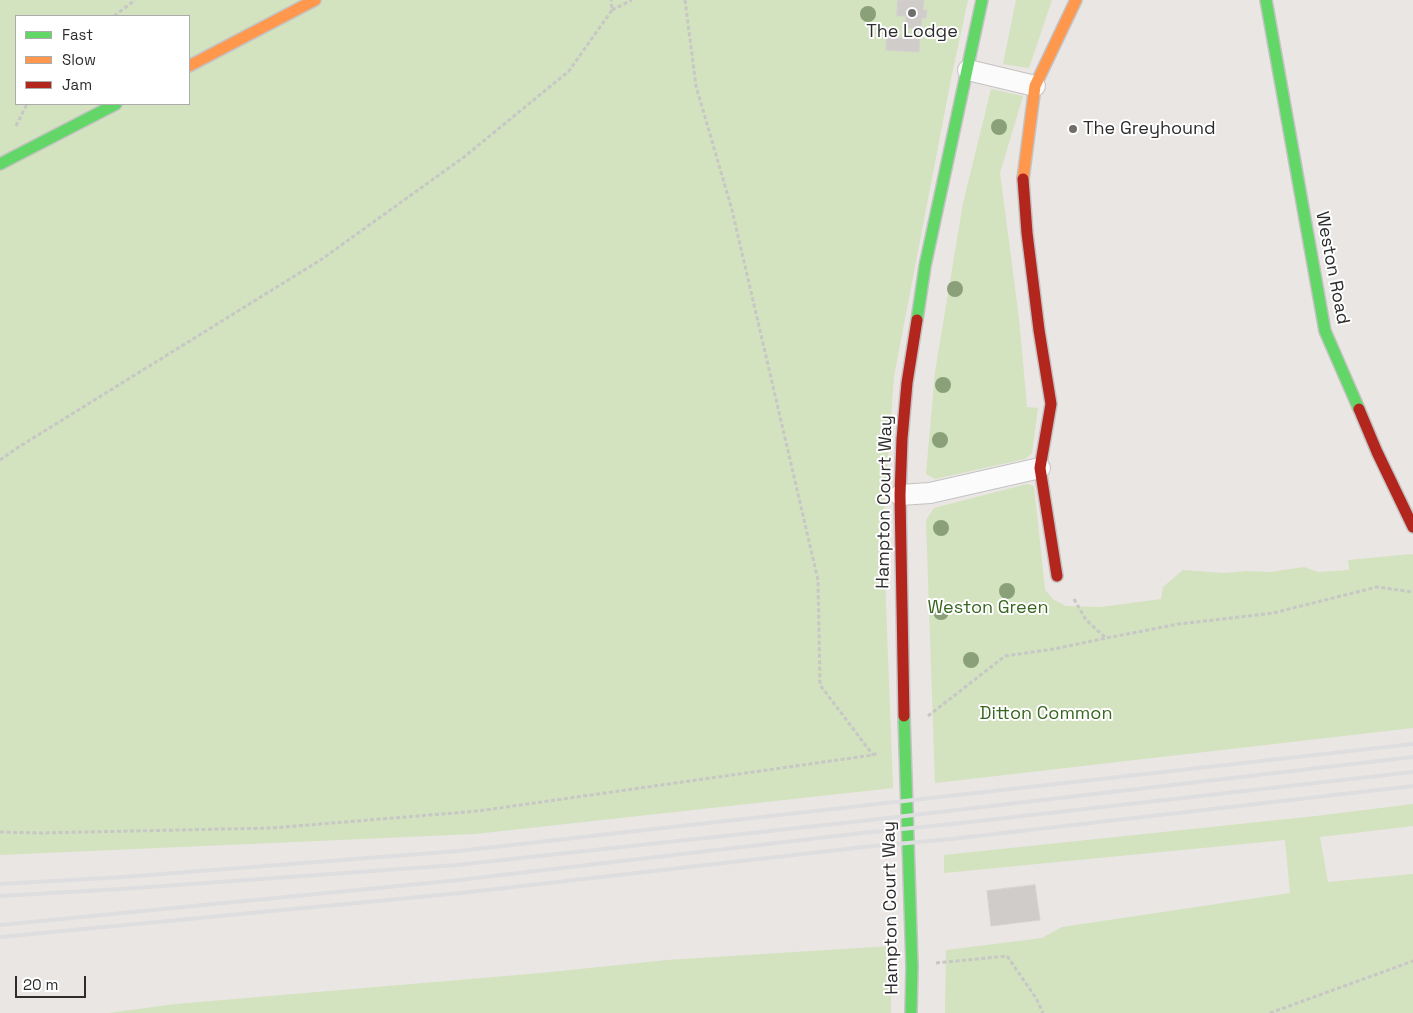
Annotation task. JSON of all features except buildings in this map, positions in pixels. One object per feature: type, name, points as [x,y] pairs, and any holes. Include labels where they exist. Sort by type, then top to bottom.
[{"type":"main road","points":[[190,65],[316,0]]},
{"type":"main road","name":"Hampton Court Way","points":[[910,1013],[912,966],[904,735],[900,495],[904,411],[914,330],[925,266],[982,0]]},
{"type":"main road","points":[[1057,576],[1040,468],[1051,404],[1039,330],[1023,183],[1035,86],[1076,0]]},
{"type":"main road","name":"Weston Road","points":[[1266,0],[1325,331],[1377,452],[1413,527]]},
{"type":"main road","points":[[0,164],[114,105]]},
{"type":"street","points":[[968,70],[1035,86]]},
{"type":"street","points":[[900,495],[930,493],[1040,468]]},
{"type":"path","points":[[115,15],[135,0]]},
{"type":"path","points":[[610,0],[612,10]]},
{"type":"path","points":[[0,460],[322,259],[464,157],[569,71],[612,10],[632,0]]},
{"type":"path","points":[[685,0],[696,86],[732,210],[818,580],[820,685],[873,755]]},
{"type":"path","points":[[0,832],[40,833],[272,828],[468,812],[873,755],[904,735],[1005,656],[1054,649],[1179,624],[1273,613],[1377,587],[1413,592]]},
{"type":"path","points":[[1074,599],[1086,620],[1106,638]]},
{"type":"path","points":[[912,966],[1007,956],[1036,998],[1043,1013]]},
{"type":"path","points":[[1270,1013],[1413,961]]},
{"type":"green space","points":[[0,0],[968,0],[894,376],[883,526],[893,788],[475,834],[0,855]]},
{"type":"green space","points":[[1016,0],[1052,0],[1029,68],[1003,64]]},
{"type":"green space","points":[[991,89],[1023,96],[1000,173],[1019,318],[1027,407],[1038,408],[1032,453],[1025,459],[935,479],[926,474],[935,372],[963,203]]},
{"type":"green space","points":[[1027,484],[1034,486],[1045,590],[1054,600],[1066,606],[1101,607],[1161,599],[1163,587],[1183,570],[1223,573],[1270,572],[1304,567],[1318,572],[1349,570],[1348,560],[1412,554],[1413,728],[935,783],[926,520],[934,508]]},
{"type":"green space","points":[[1413,804],[1413,826],[1320,837],[1328,882],[1413,874],[1413,1013],[945,1013],[946,950],[1042,938],[1062,927],[1290,893],[1285,840],[944,873],[944,855]]},
{"type":"green space","points":[[891,946],[891,1013],[108,1013],[176,1004],[541,973],[667,960]]},
{"type":"railway","points":[[0,884],[123,877],[458,851],[1413,744]]},
{"type":"railway","points":[[0,896],[456,865],[862,821],[1413,757]]},
{"type":"railway","points":[[0,925],[459,880],[1413,772]]},
{"type":"railway","points":[[0,937],[461,893],[1413,786]]},
{"type":"traffic: fast","points":[[917,320],[925,266],[982,0]]},
{"type":"traffic: fast","points":[[1266,0],[1325,331],[1359,409]]},
{"type":"traffic: fast","points":[[0,164],[114,105]]},
{"type":"traffic: fast","points":[[904,716],[912,966],[911,1013]]},
{"type":"traffic: slow","points":[[190,65],[315,0]]},
{"type":"traffic: slow","points":[[1023,179],[1035,86],[1076,0]]},
{"type":"traffic: jam","points":[[1023,179],[1027,233],[1039,330],[1051,404],[1040,468],[1057,576]]},
{"type":"traffic: jam","points":[[904,716],[900,495],[907,383],[917,320]]},
{"type":"traffic: jam","points":[[1359,409],[1377,452],[1413,527]]},
{"type":"place","name":"The Lodge","points":[[912,13]]},
{"type":"place","name":"The Greyhound","points":[[1073,129]]},
{"type":"park label","name":"Weston Green","points":[[988,608]]},
{"type":"park label","name":"Ditton Common","points":[[1046,714]]}]
